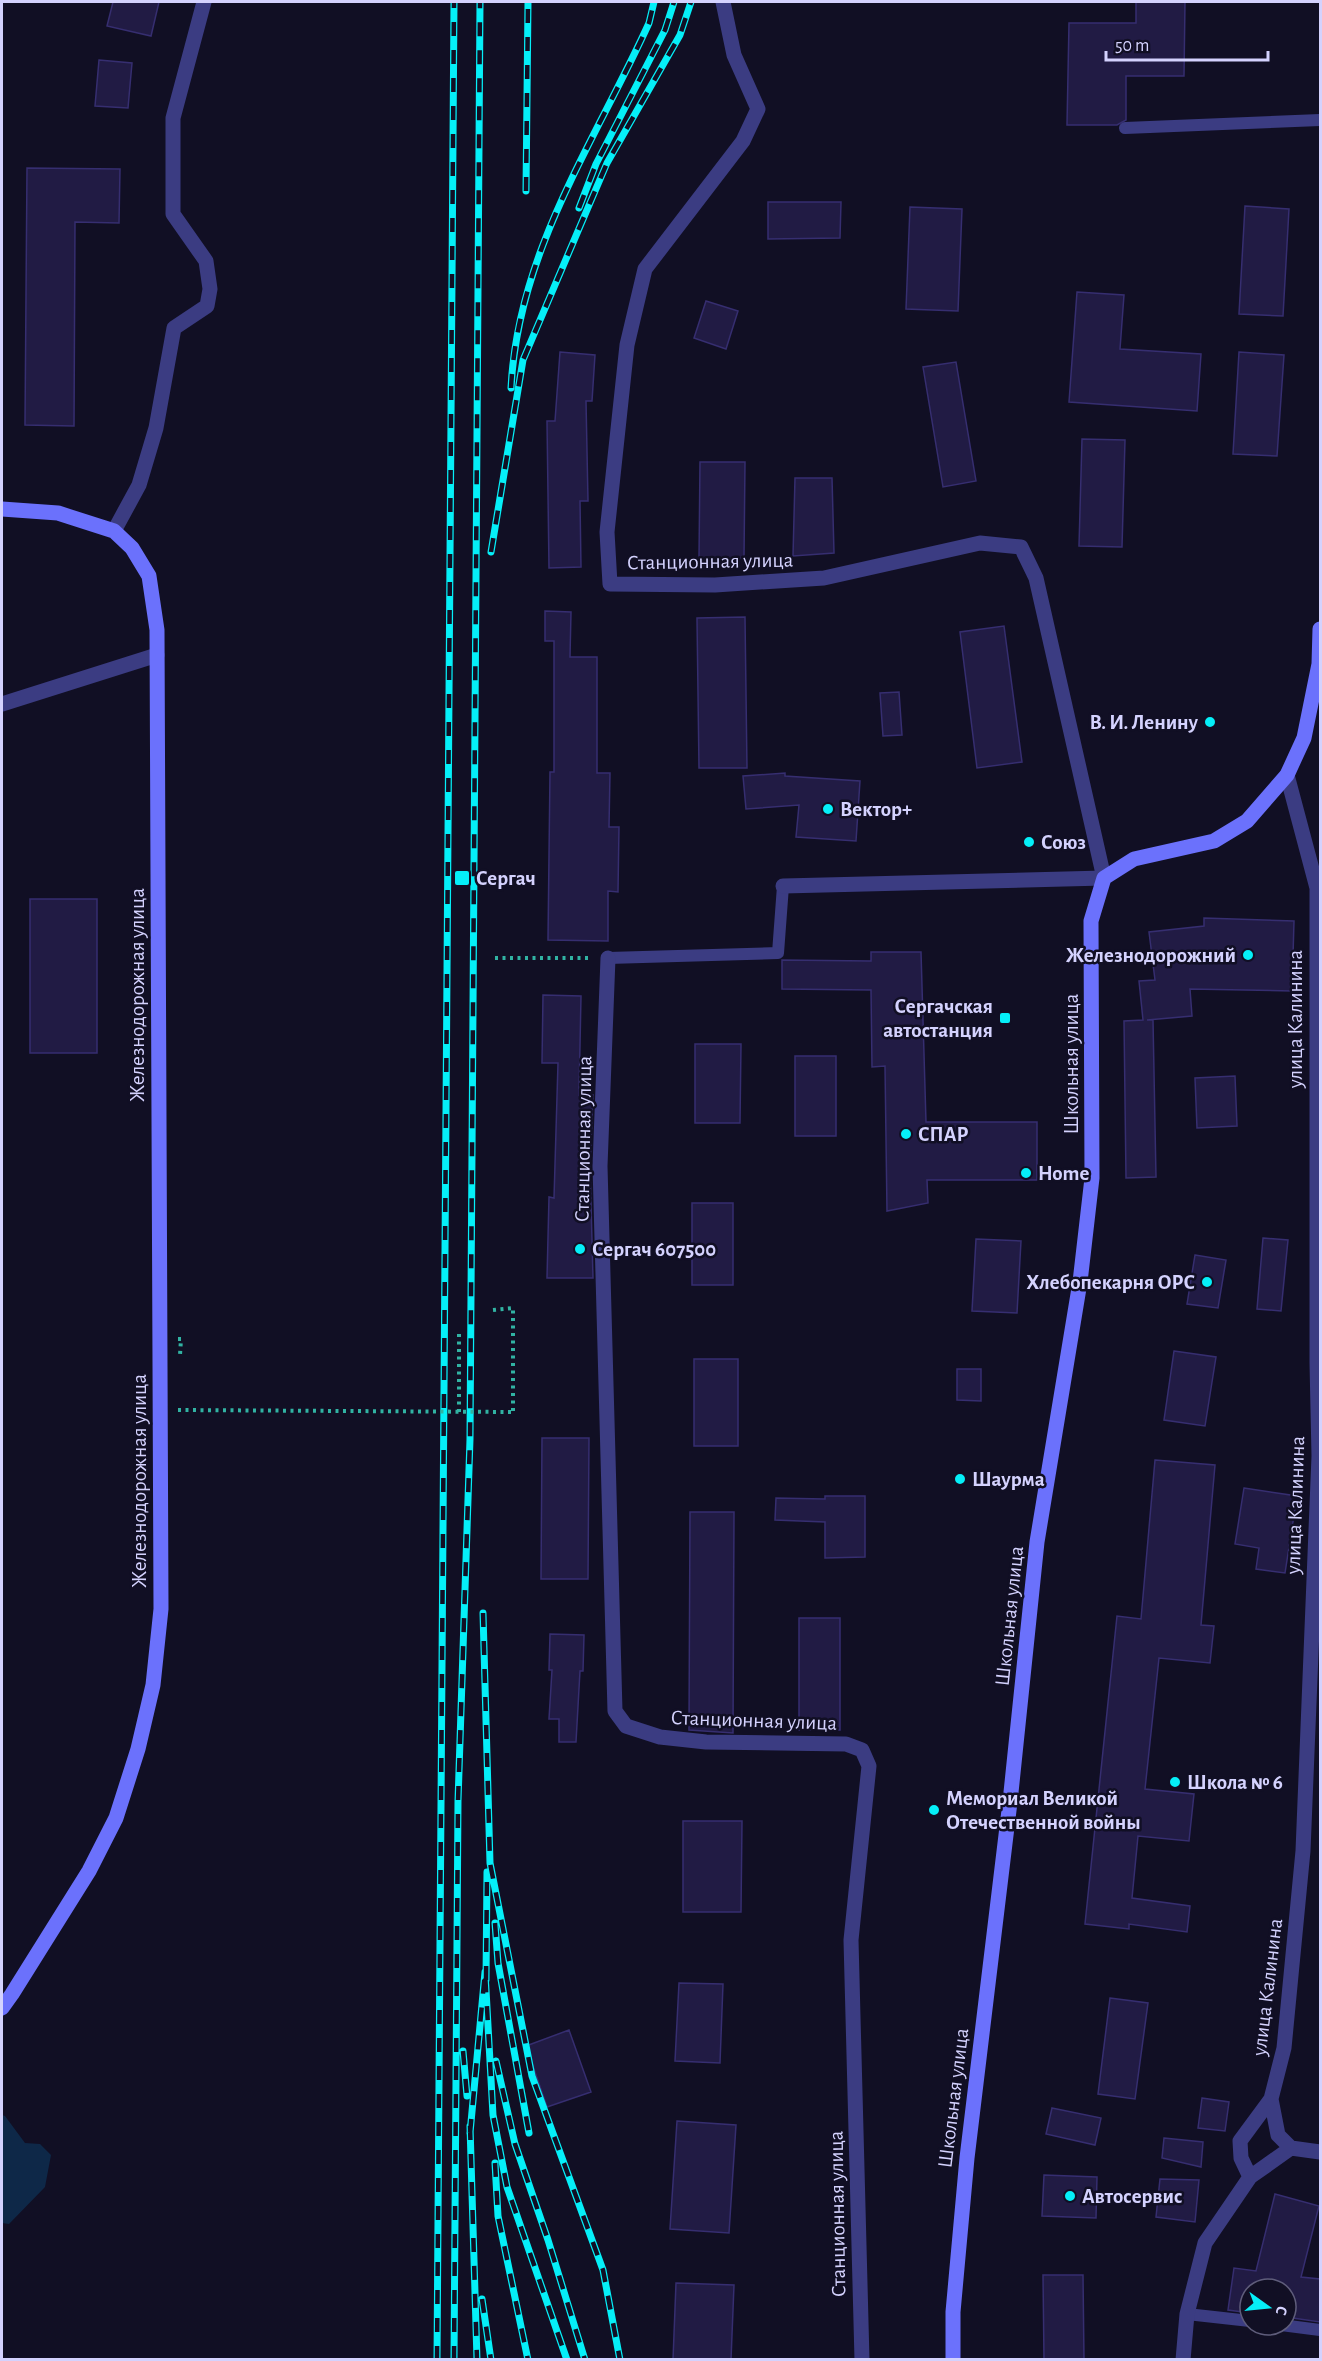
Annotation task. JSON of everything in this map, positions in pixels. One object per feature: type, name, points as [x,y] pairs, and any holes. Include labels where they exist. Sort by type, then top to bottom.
[{"type":"main road","points":[[2,509],[58,513],[114,531]]},
{"type":"main road","name":"Железнодорожная улица","points":[[2,2008],[83,1881],[116,1818],[138,1749],[153,1685],[161,1609],[157,630],[149,576],[132,548],[114,531]]},
{"type":"main road","points":[[1104,878],[1134,859],[1214,841],[1247,820],[1287,775],[1304,738],[1319,664],[1320,629]]},
{"type":"main road","name":"Школьная улица","points":[[953,2360],[953,2312],[967,2158],[1010,1802],[1037,1542],[1080,1282],[1092,1178],[1091,921],[1104,878]]},
{"type":"street","points":[[114,531],[139,485],[153,439],[174,328],[207,306],[210,288],[206,261],[172,214],[173,118],[204,2]]},
{"type":"street","name":"Станционная улица","points":[[723,2],[734,55],[758,109],[743,141],[645,269],[627,345],[608,532],[610,584],[715,585],[824,578],[980,543],[1021,547],[1036,578],[1104,878]]},
{"type":"street","points":[[2,704],[157,655]]},
{"type":"street","name":"улица Калинина","points":[[1250,2177],[1242,2158],[1240,2141],[1271,2098],[1284,2048],[1303,1851],[1319,1456],[1317,888],[1287,775]]},
{"type":"street","points":[[783,886],[1104,878]]},
{"type":"street","name":"Станционная улица","points":[[608,958],[600,1166],[615,1711],[626,1726],[660,1737],[706,1742],[846,1744],[862,1750],[869,1766],[851,1940],[862,2360]]},
{"type":"street","points":[[1271,2098],[1278,2135],[1291,2148],[1320,2152]]},
{"type":"street","points":[[1183,2360],[1187,2314],[1205,2243],[1250,2177],[1291,2148]]},
{"type":"lane","points":[[1125,128],[1320,120]]},
{"type":"lane","points":[[608,958],[778,953],[783,886]]},
{"type":"lane","points":[[1187,2314],[1238,2320]]},
{"type":"lane","points":[[1298,2327],[1320,2330]]},
{"type":"path","points":[[495,958],[608,958]]},
{"type":"path","points":[[178,1410],[513,1412],[513,1308],[493,1310]]},
{"type":"path","points":[[459,1332],[459,1412]]},
{"type":"water","points":[[2,2115],[25,2143],[40,2144],[51,2155],[45,2187],[9,2224],[2,2223]]},
{"type":"building","points":[[113,2],[159,2],[151,36],[107,26]]},
{"type":"building","points":[[1136,2],[1185,2],[1184,76],[1126,76],[1126,120],[1117,125],[1067,125],[1069,23],[1136,23]]},
{"type":"building","points":[[99,60],[132,63],[128,108],[95,106]]},
{"type":"building","points":[[27,168],[120,169],[119,223],[75,222],[74,426],[25,425]]},
{"type":"building","points":[[768,202],[841,202],[840,238],[768,239]]},
{"type":"building","points":[[1245,206],[1289,209],[1283,316],[1239,314]]},
{"type":"building","points":[[910,207],[962,209],[958,311],[906,309]]},
{"type":"building","points":[[1077,292],[1124,295],[1120,349],[1201,354],[1197,411],[1069,402]]},
{"type":"building","points":[[706,301],[738,311],[726,349],[694,338]]},
{"type":"building","points":[[560,352],[595,355],[592,401],[586,401],[588,501],[580,501],[581,567],[549,568],[547,421],[555,421]]},
{"type":"building","points":[[1239,352],[1284,355],[1277,456],[1233,454]]},
{"type":"building","points":[[956,362],[976,481],[943,487],[923,367]]},
{"type":"building","points":[[1082,439],[1125,440],[1122,547],[1079,546]]},
{"type":"building","points":[[700,462],[745,462],[744,558],[699,558]]},
{"type":"building","points":[[795,478],[832,478],[834,553],[793,556]]},
{"type":"building","name":"Сергач","points":[[545,611],[571,612],[570,657],[597,657],[597,773],[610,773],[609,827],[619,827],[618,892],[608,891],[608,941],[548,940],[550,772],[554,772],[554,641],[545,641]]},
{"type":"building","points":[[745,617],[747,768],[699,768],[697,618]]},
{"type":"building","points":[[1004,626],[1022,762],[977,768],[960,632]]},
{"type":"building","points":[[899,692],[902,735],[883,736],[880,693]]},
{"type":"building","name":"Вектор+","points":[[785,773],[785,776],[860,781],[856,841],[796,837],[799,805],[746,809],[743,776]]},
{"type":"building","points":[[30,899],[97,899],[97,1053],[30,1053]]},
{"type":"building","points":[[1204,918],[1294,921],[1292,991],[1190,989],[1192,1016],[1147,1020],[1153,1020],[1156,1177],[1126,1178],[1124,1021],[1143,1020],[1139,981],[1155,980],[1149,932],[1204,926]]},
{"type":"building","points":[[871,952],[921,952],[926,1122],[1037,1122],[1037,1180],[927,1180],[928,1203],[887,1211],[885,1066],[872,1067],[871,990],[782,989],[782,960],[871,961]]},
{"type":"building","points":[[543,995],[581,996],[579,1095],[593,1095],[590,1166],[593,1278],[547,1278],[549,1197],[554,1198],[558,1063],[542,1063]]},
{"type":"building","points":[[695,1044],[741,1044],[740,1123],[695,1123]]},
{"type":"building","points":[[795,1056],[836,1056],[836,1136],[795,1136]]},
{"type":"building","points":[[1235,1076],[1237,1126],[1197,1128],[1195,1078]]},
{"type":"building","points":[[692,1203],[733,1203],[733,1285],[692,1285]]},
{"type":"building","points":[[1263,1238],[1288,1240],[1281,1311],[1257,1309]]},
{"type":"building","points":[[976,1239],[1021,1241],[1017,1313],[972,1311]]},
{"type":"building","name":"Хлебопекарня ОРС","points":[[1195,1255],[1226,1260],[1218,1308],[1187,1304]]},
{"type":"building","points":[[1174,1351],[1216,1357],[1205,1426],[1164,1420]]},
{"type":"building","points":[[694,1359],[738,1359],[738,1446],[694,1446]]},
{"type":"building","points":[[957,1369],[981,1369],[981,1401],[957,1400]]},
{"type":"building","points":[[542,1438],[589,1438],[588,1579],[541,1579]]},
{"type":"building","points":[[1155,1460],[1215,1465],[1201,1625],[1214,1626],[1210,1663],[1159,1658],[1145,1789],[1194,1794],[1189,1841],[1138,1836],[1132,1898],[1190,1906],[1187,1932],[1129,1924],[1129,1929],[1085,1924],[1117,1616],[1141,1619]]},
{"type":"building","points":[[1244,1488],[1297,1496],[1285,1573],[1256,1569],[1259,1548],[1235,1544]]},
{"type":"building","points":[[825,1496],[865,1496],[865,1557],[825,1558],[825,1522],[775,1520],[776,1498],[825,1499]]},
{"type":"building","points":[[690,1512],[734,1512],[733,1733],[689,1730]]},
{"type":"building","points":[[799,1618],[840,1618],[840,1730],[799,1730]]},
{"type":"building","points":[[550,1634],[584,1635],[576,1742],[559,1742],[559,1719],[549,1719],[552,1670],[549,1670]]},
{"type":"building","points":[[683,1821],[742,1821],[741,1912],[683,1912]]},
{"type":"building","points":[[679,1983],[723,1984],[720,2063],[675,2061]]},
{"type":"building","points":[[1110,1998],[1148,2003],[1135,2099],[1098,2094]]},
{"type":"building","points":[[569,2030],[591,2092],[547,2107],[526,2046]]},
{"type":"building","points":[[1202,2098],[1229,2102],[1225,2131],[1198,2128]]},
{"type":"building","points":[[1052,2108],[1101,2118],[1095,2145],[1046,2134]]},
{"type":"building","points":[[677,2121],[736,2125],[729,2233],[670,2229]]},
{"type":"building","points":[[1164,2138],[1203,2142],[1201,2167],[1162,2158]]},
{"type":"building","name":"Автосервис","points":[[1044,2175],[1097,2177],[1096,2218],[1042,2216]]},
{"type":"building","points":[[1160,2179],[1199,2180],[1195,2222],[1156,2217]]},
{"type":"building","points":[[1275,2194],[1319,2206],[1301,2277],[1320,2279],[1320,2322],[1298,2319],[1298,2277],[1238,2277],[1238,2311],[1228,2310],[1234,2268],[1256,2271]]},
{"type":"building","points":[[1043,2275],[1083,2275],[1084,2360],[1044,2360]]},
{"type":"building","points":[[676,2283],[734,2285],[731,2360],[673,2360]]},
{"type":"railway","points":[[437,2360],[454,2]]},
{"type":"railway","points":[[454,2360],[458,1801],[470,1439],[480,2]]},
{"type":"railway","points":[[526,191],[528,2]]},
{"type":"railway","points":[[511,388],[517,338],[528,290],[543,244],[583,156],[649,23],[654,2]]},
{"type":"railway","points":[[579,208],[596,164],[665,30],[674,2]]},
{"type":"railway","points":[[491,552],[523,360],[607,163],[680,35],[691,2]]},
{"type":"railway","points":[[483,1613],[490,1863],[532,2076],[603,2270],[620,2360]]},
{"type":"railway","points":[[486,1980],[487,1872]]},
{"type":"railway","points":[[495,1923],[498,1963],[529,2133]]},
{"type":"railway","points":[[470,2133],[485,1972],[493,2115],[507,2187],[567,2360]]},
{"type":"railway","points":[[463,2051],[467,2096]]},
{"type":"railway","points":[[496,2061],[515,2144],[585,2360]]},
{"type":"railway","points":[[470,2126],[477,2360]]},
{"type":"railway","points":[[495,2163],[498,2216],[528,2360]]},
{"type":"railway","points":[[482,2299],[491,2360]]},
{"type":"place","name":"В. И. Ленину","points":[[1210,722]]},
{"type":"place","name":"Вектор+","points":[[828,809]]},
{"type":"place","name":"Союз","points":[[1029,842]]},
{"type":"place","name":"Сергач","points":[[462,878]]},
{"type":"place","name":"Железнодорожний","points":[[1248,955]]},
{"type":"place","name":"Сергачская автостанция","points":[[1005,1018]]},
{"type":"place","name":"СПАР","points":[[906,1134]]},
{"type":"place","name":"Home","points":[[1026,1173]]},
{"type":"place","name":"Сергач 607500","points":[[580,1249]]},
{"type":"place","name":"Хлебопекарня ОРС","points":[[1207,1282]]},
{"type":"place","name":"Шаурма","points":[[960,1479]]},
{"type":"place","name":"Школа № 6","points":[[1175,1782]]},
{"type":"place","name":"Мемориал Великой Отечественной войны","points":[[934,1810]]},
{"type":"place","name":"Автосервис","points":[[1070,2196]]}]
